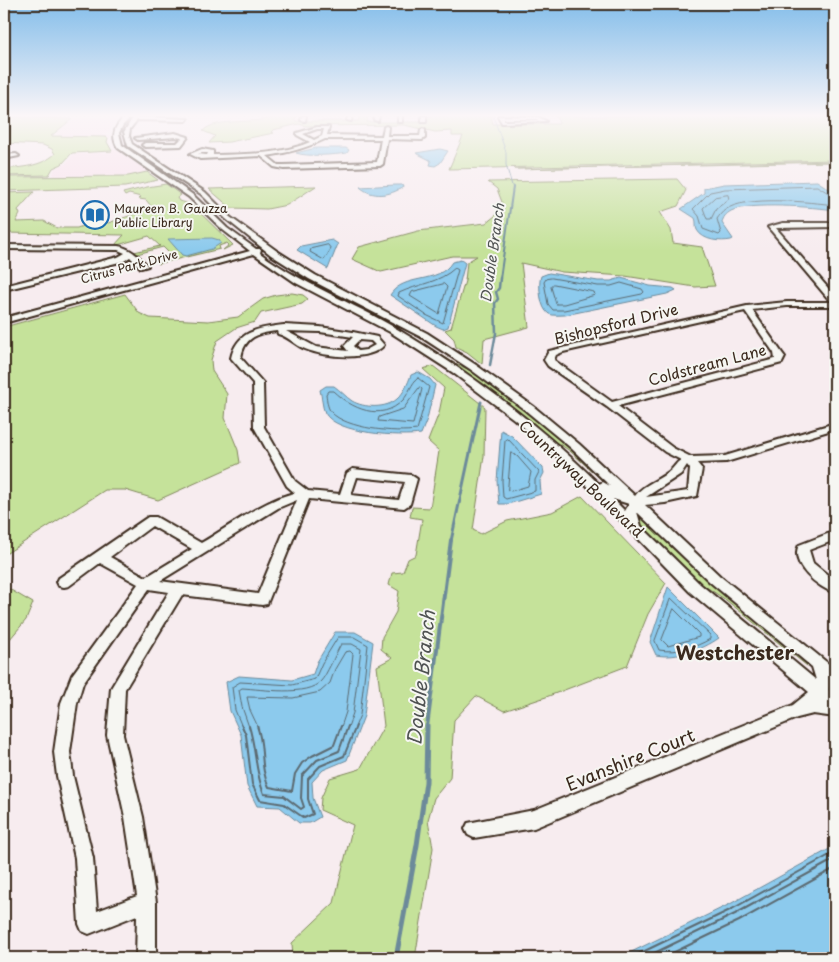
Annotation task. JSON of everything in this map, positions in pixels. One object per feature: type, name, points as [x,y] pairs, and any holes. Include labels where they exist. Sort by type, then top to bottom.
[{"type":"street","name":"Countryway Boulevard","points":[[140,161],[194,198],[225,229],[252,250],[383,332],[403,336],[474,384],[542,438],[580,472],[695,588],[835,704]]},
{"type":"street","name":"Countryway Boulevard","points":[[154,161],[205,196],[228,218],[264,246],[312,277],[390,317],[474,367],[529,408],[575,446],[616,484],[640,497],[658,524],[715,579],[835,677]]},
{"type":"street","points":[[268,161],[276,166],[284,167],[380,164],[381,161]]},
{"type":"street","points":[[169,180],[180,178]]},
{"type":"street","points":[[194,198],[205,196]]},
{"type":"street","points":[[835,225],[783,225],[771,227],[835,303]]},
{"type":"street","points":[[252,250],[264,246]]},
{"type":"street","points":[[4,248],[118,248],[130,253],[144,266]]},
{"type":"street","name":"Citrus Park Drive","points":[[4,321],[252,250]]},
{"type":"street","name":"Citrus Park Drive","points":[[4,313],[252,250]]},
{"type":"street","points":[[4,288],[121,258],[130,253]]},
{"type":"street","name":"Bishopsford Drive","points":[[835,303],[780,304],[747,308],[601,339],[552,353],[549,360],[551,364],[610,405],[669,450],[689,460],[726,459],[835,426]]},
{"type":"street","name":"Coldstream Lane","points":[[610,405],[778,361],[780,358],[778,353],[747,308]]},
{"type":"street","points":[[267,330],[289,333],[302,343],[369,353],[377,350],[383,332],[394,324],[390,317]]},
{"type":"street","points":[[305,495],[291,483],[259,427],[258,383],[236,358],[242,342],[248,336],[267,330],[291,328],[349,333],[366,337]]},
{"type":"street","points":[[348,350],[354,339],[383,332],[409,332],[453,360],[474,367]]},
{"type":"street","points":[[302,343],[310,334],[349,333]]},
{"type":"street","points":[[542,438],[568,453],[614,494],[640,497],[655,500],[693,492],[696,469],[689,460],[680,465],[677,471],[640,497],[631,511],[636,528]]},
{"type":"street","points":[[100,557],[146,583],[262,600],[305,495]]},
{"type":"street","points":[[148,902],[89,924],[84,858],[65,776],[62,752],[69,703],[77,680],[146,583],[288,498],[305,495],[344,498]]},
{"type":"street","points":[[655,500],[650,507],[658,524]]},
{"type":"street","points":[[64,582],[152,520],[201,549]]},
{"type":"street","points":[[835,535],[803,548],[802,556],[808,567],[816,575],[835,588]]},
{"type":"street","points":[[146,958],[148,902],[134,817],[115,735],[118,688],[178,589]]},
{"type":"street","points":[[817,662],[824,677],[824,683],[820,692],[835,696]]},
{"type":"street","points":[[788,667],[797,677],[804,690],[804,701],[798,710]]},
{"type":"street","name":"Evanshire Court","points":[[798,710],[820,692]]},
{"type":"street","name":"Evanshire Court","points":[[474,829],[534,819],[798,710],[821,706],[835,710]]},
{"type":"shaded area","points":[[68,161],[132,161],[148,171],[131,175],[52,176],[55,168]]},
{"type":"green space","points":[[65,161],[53,168],[49,175],[4,176],[4,169],[24,167],[43,162]]},
{"type":"green space","points":[[452,161],[797,161],[449,169]]},
{"type":"green space","points":[[835,161],[835,162],[522,169]]},
{"type":"green space","points":[[147,172],[158,180],[125,187],[4,191],[4,177],[128,176]]},
{"type":"green space","points":[[677,179],[686,190],[678,206],[660,212],[671,230],[673,243],[702,247],[715,286],[695,287],[625,276],[562,272],[521,263],[529,327],[484,339],[482,364],[467,352],[456,347],[454,339],[445,330],[451,328],[465,281],[467,262],[477,256],[452,256],[381,272],[352,259],[359,247],[418,231],[486,223],[495,216],[502,202],[497,189],[488,182]]},
{"type":"green space","points":[[166,184],[181,195],[177,198],[179,201],[191,204],[233,245],[223,250],[229,245],[227,243],[219,246],[220,249],[157,264],[174,258],[163,247],[137,254],[134,252],[160,246],[149,236],[114,246],[124,235],[4,233],[4,193],[34,192],[18,210],[20,214],[16,222],[44,221],[57,228],[77,228],[100,220],[108,223],[147,210],[151,206],[146,200],[129,194],[125,196],[123,193]]},
{"type":"green space","points":[[316,186],[287,205],[267,209],[231,208],[209,189]]},
{"type":"green space","points":[[292,293],[303,295],[308,299],[302,304],[261,313],[255,322],[236,328],[217,341],[211,360],[212,371],[227,394],[225,418],[238,450],[240,463],[158,500],[125,490],[105,490],[4,555],[4,327],[125,294],[139,313],[150,318],[208,321],[238,317],[263,299]]},
{"type":"green space","points":[[412,336],[454,363],[470,370],[509,397],[611,485],[608,486],[570,451],[553,440],[499,397],[452,363],[410,337]]},
{"type":"green space","points":[[433,366],[485,407],[484,456],[473,530],[481,534],[507,521],[552,512],[582,496],[666,583],[648,614],[627,666],[504,711],[476,696],[454,720],[450,778],[434,798],[428,820],[433,848],[415,958],[293,958],[292,943],[334,903],[353,825],[320,810],[321,798],[330,778],[360,769],[384,726],[377,666],[392,658],[381,649],[382,637],[396,612],[399,591],[389,585],[392,573],[403,572],[408,559],[416,555],[422,519],[410,517],[412,507],[430,508],[439,451],[428,441],[439,413],[444,388],[423,369]]},
{"type":"green space","points":[[645,519],[721,592],[809,665],[807,666],[726,600],[700,583],[637,521]]},
{"type":"green space","points":[[4,586],[33,603],[26,620],[4,646]]},
{"type":"water","points":[[441,161],[435,166],[430,165],[431,162]]},
{"type":"water","points":[[817,181],[835,193],[835,210],[782,206],[740,208],[729,212],[722,221],[733,239],[731,240],[717,241],[703,236],[697,230],[695,218],[681,209],[704,193],[704,188],[724,184]]},
{"type":"water","points":[[402,185],[403,187],[398,190],[387,194],[370,193],[360,187]]},
{"type":"water","points":[[212,238],[219,240],[221,243],[212,249],[186,256],[182,255],[168,239]]},
{"type":"water","points":[[332,240],[338,244],[328,269],[297,250],[301,246]]},
{"type":"water","points":[[461,260],[465,263],[448,327],[443,329],[436,326],[390,295],[396,288],[404,284],[438,274],[452,262]]},
{"type":"water","points":[[549,273],[598,281],[611,281],[621,278],[650,286],[673,288],[676,290],[667,294],[565,315],[552,315],[544,307],[540,290],[541,276]]},
{"type":"water","points":[[418,372],[430,379],[435,385],[427,419],[421,434],[399,435],[355,430],[331,420],[325,413],[320,390],[326,386],[334,386],[357,403],[381,406],[397,399],[404,391],[411,375]]},
{"type":"water","points":[[501,430],[512,436],[543,468],[544,473],[540,481],[541,494],[508,504],[499,504],[497,481]]},
{"type":"water","points":[[668,587],[719,638],[705,646],[681,655],[656,655],[650,642]]},
{"type":"water","points":[[335,632],[355,632],[373,642],[364,716],[347,760],[323,770],[312,782],[313,798],[320,817],[310,823],[299,823],[280,807],[257,806],[247,786],[241,735],[230,711],[226,682],[239,676],[292,680],[313,674],[317,662]]},
{"type":"water","points":[[835,846],[835,958],[619,958],[730,904]]},
{"type":"waterway","name":"Double Branch","points":[[506,161],[513,188]]},
{"type":"waterway","name":"Double Branch","points":[[500,279],[513,188]]},
{"type":"waterway","name":"Double Branch","points":[[490,365],[496,333],[495,303],[498,299],[496,292],[499,288],[500,278]]},
{"type":"waterway","name":"Double Branch","points":[[451,541],[481,402]]},
{"type":"waterway","name":"Double Branch","points":[[427,727],[451,540]]},
{"type":"waterway","name":"Double Branch","points":[[396,958],[417,845],[426,782],[427,726]]},
{"type":"place","name":"Maureen B. Gauzza Public Library","points":[[95,215]]},
{"type":"district","name":"Westchester","points":[[735,652]]}]
